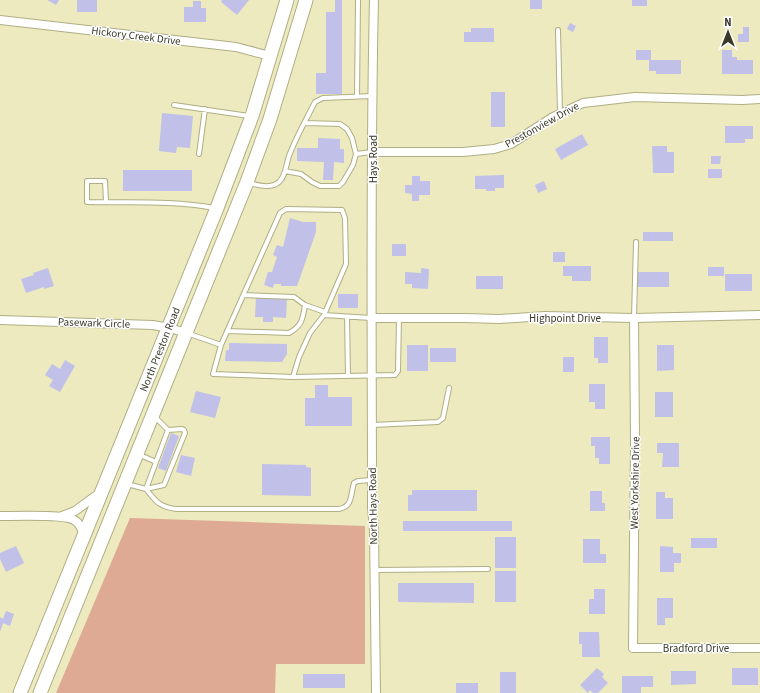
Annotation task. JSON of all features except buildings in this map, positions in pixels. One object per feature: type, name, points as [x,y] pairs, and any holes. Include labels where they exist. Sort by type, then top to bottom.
[{"type":"main road","name":"North Preston Road","points":[[20,693],[217,208],[252,116],[287,0]]},
{"type":"main road","name":"North Preston Road","points":[[40,693],[247,182],[270,120],[306,0]]},
{"type":"street","name":"Hays Road","points":[[371,318],[374,0]]},
{"type":"street","name":"Hickory Creek Drive","points":[[0,20],[241,48],[270,56]]},
{"type":"street","name":"Prestonview Drive","points":[[373,152],[463,152],[494,149],[511,144],[560,114],[584,103],[635,98],[760,99]]},
{"type":"street","name":"Highpoint Drive","points":[[371,318],[399,317],[499,319],[545,316],[634,318],[760,315]]},
{"type":"street","name":"North Hays Road","points":[[371,318],[376,693]]},
{"type":"street","name":"West Yorkshire Drive","points":[[633,648],[635,442],[634,318]]},
{"type":"street","name":"Pasewark Circle","points":[[0,320],[153,325],[187,333]]},
{"type":"street","points":[[61,517],[75,511],[102,490]]},
{"type":"street","points":[[0,516],[71,518],[77,522],[84,535]]},
{"type":"street","name":"Bradford Drive","points":[[633,648],[760,648]]},
{"type":"lane","points":[[357,96],[358,0]]},
{"type":"lane","points":[[558,30],[560,114]]},
{"type":"lane","points":[[247,182],[261,187],[274,185],[280,181],[285,171],[289,156],[315,102],[323,98],[372,96]]},
{"type":"lane","points":[[174,105],[252,116]]},
{"type":"lane","points":[[199,154],[205,109]]},
{"type":"lane","points":[[285,171],[302,174],[320,186],[338,186],[343,182],[353,166],[356,154],[352,138],[347,129],[340,124],[305,123]]},
{"type":"lane","points":[[356,154],[373,152]]},
{"type":"lane","points":[[106,202],[105,181],[87,181],[87,202],[195,204],[217,208]]},
{"type":"lane","points":[[293,377],[310,333],[324,314],[346,264],[345,218],[342,210],[286,209],[280,213],[227,331],[221,345],[213,374],[293,377],[395,375],[398,372],[399,317]]},
{"type":"lane","points":[[634,318],[636,242]]},
{"type":"lane","points":[[244,294],[294,297],[305,305],[324,314],[371,318]]},
{"type":"lane","points":[[227,331],[289,333],[301,324],[305,305]]},
{"type":"lane","points":[[347,317],[348,376]]},
{"type":"lane","points":[[187,333],[221,345]]},
{"type":"lane","points":[[372,426],[438,422],[443,418],[449,388]]},
{"type":"lane","points":[[124,484],[146,489],[164,485],[185,433],[182,429],[168,430],[153,415]]},
{"type":"lane","points":[[146,489],[168,430]]},
{"type":"lane","points":[[137,454],[156,462]]},
{"type":"lane","points":[[146,489],[155,500],[164,507],[176,509],[339,509],[346,507],[350,503],[354,483],[358,481],[372,480]]},
{"type":"lane","points":[[374,570],[488,569]]},
{"type":"shaded area","points":[[130,518],[365,526],[365,664],[276,664],[275,693],[56,693]]}]
